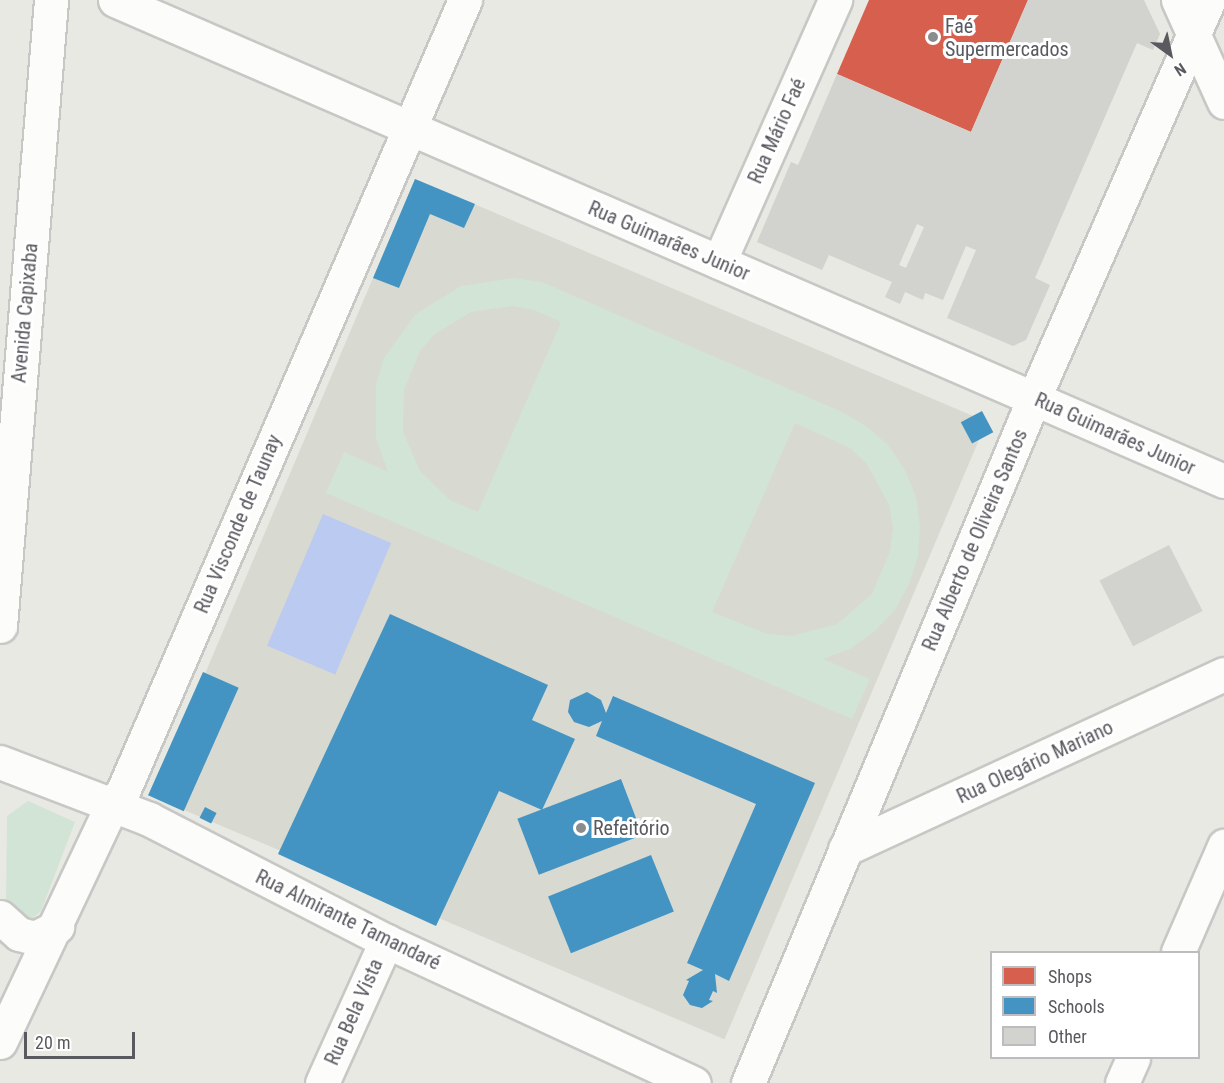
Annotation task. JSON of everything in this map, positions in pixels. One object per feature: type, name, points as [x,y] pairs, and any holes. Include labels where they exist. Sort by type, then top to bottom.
[{"type":"street","name":"Avenida Capixaba","points":[[0,626],[51,0]]},
{"type":"street","name":"Rua Guimarães Junior","points":[[115,0],[1224,481]]},
{"type":"street","name":"Rua Visconde de Taunay","points":[[0,1042],[57,927],[113,804],[123,791],[465,0]]},
{"type":"street","name":"Rua Mário Faé","points":[[719,262],[835,0]]},
{"type":"street","points":[[1178,0],[1224,102]]},
{"type":"street","name":"Rua Alberto de Oliveira Santos","points":[[748,1083],[1034,398],[1209,0]]},
{"type":"street","name":"Rua Olegário Mariano","points":[[845,849],[1223,675]]},
{"type":"street","name":"Rua Almirante Tamandaré","points":[[0,762],[113,804],[386,941],[694,1083]]},
{"type":"street","points":[[1178,951],[1224,846]]},
{"type":"street","points":[[0,917],[19,934],[35,938],[57,927]]},
{"type":"street","name":"Rua Bela Vista","points":[[322,1083],[386,941]]},
{"type":"street","points":[[1122,1083],[1133,1059]]},
{"type":"shaded area","points":[[415,179],[987,422],[724,1039],[153,797]]},
{"type":"green space","points":[[514,278],[542,282],[842,412],[866,426],[888,445],[905,470],[916,497],[920,527],[918,556],[909,584],[895,610],[874,632],[850,649],[823,659],[870,679],[852,719],[326,493],[344,452],[388,472],[376,438],[376,384],[384,358],[416,314],[461,286]],"holes":[[[513,306],[534,310],[561,322],[478,512],[450,500],[420,471],[403,432],[404,390],[420,351],[435,334],[471,312]],[[795,423],[850,448],[867,464],[889,505],[893,528],[890,551],[872,594],[837,624],[792,636],[768,634],[712,612]]]},
{"type":"green space","points":[[28,801],[75,822],[41,911],[29,921],[7,911],[6,901],[7,816]]},
{"type":"water","points":[[323,514],[391,543],[335,675],[267,646]]},
{"type":"building: Shops","name":"Faé Supermercados","points":[[869,0],[1028,0],[971,132],[837,74]]},
{"type":"building: Schools","points":[[415,179],[475,204],[464,228],[430,214],[399,288],[373,278]]},
{"type":"building: Schools","points":[[982,411],[993,432],[972,443],[961,422]]},
{"type":"building: Schools","points":[[390,614],[548,685],[532,720],[575,739],[542,810],[499,791],[436,926],[278,854]]},
{"type":"building: Schools","points":[[203,672],[239,688],[184,811],[148,795]]},
{"type":"building: Schools","points":[[587,692],[601,700],[606,713],[613,696],[815,783],[729,981],[715,974],[717,993],[713,991],[709,1000],[713,1001],[702,1008],[690,1005],[683,995],[689,981],[686,980],[703,970],[687,963],[756,804],[596,736],[602,721],[589,727],[574,722],[568,712],[570,700]]},
{"type":"building: Schools","name":"Refeitório","points":[[621,779],[643,835],[539,875],[517,819]]},
{"type":"building: Schools","points":[[205,807],[217,813],[211,824],[200,818]]},
{"type":"building: Schools","points":[[651,855],[674,912],[571,953],[548,897]]},
{"type":"building: Other","points":[[1028,0],[1144,0],[1160,34],[1153,50],[1137,43],[1035,278],[1050,285],[1026,340],[1013,346],[947,318],[976,250],[966,246],[943,300],[925,293],[923,300],[905,292],[900,304],[885,297],[892,282],[829,255],[822,270],[757,242],[791,162],[798,165],[837,74],[971,132]],"holes":[[[917,224],[924,227],[906,268],[899,265]]]},
{"type":"building: Other","points":[[1169,545],[1203,611],[1133,646],[1100,580]]},
{"type":"place","name":"Faé Supermercados","points":[[933,37]]},
{"type":"place","name":"Refeitório","points":[[581,828]]}]
